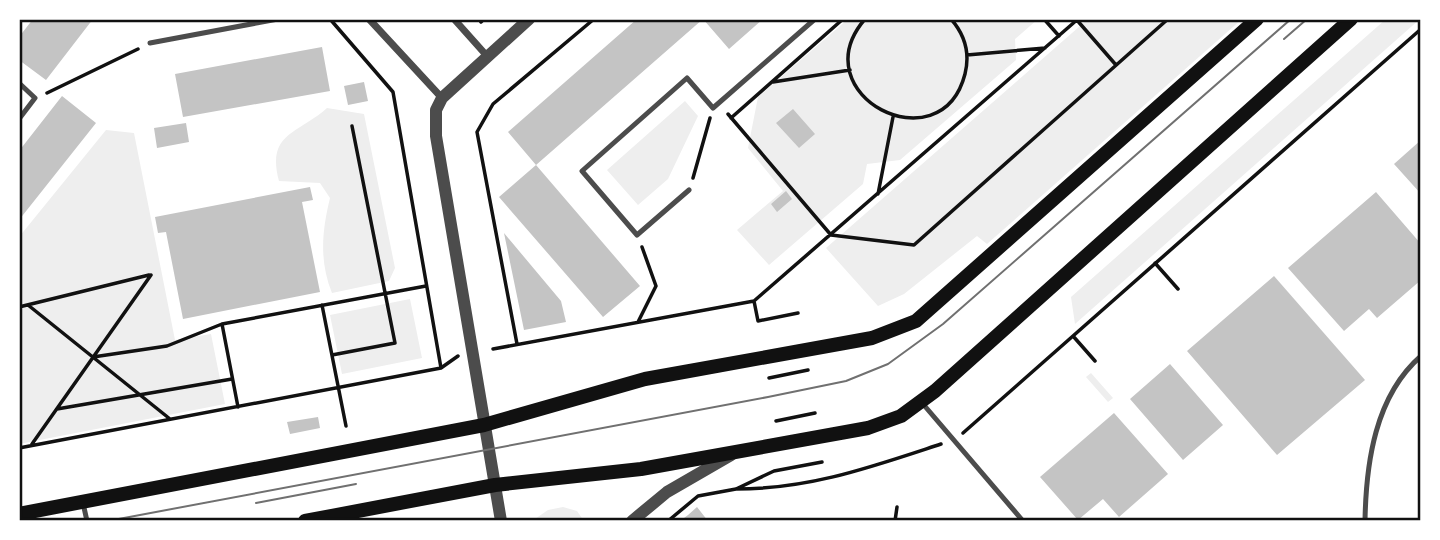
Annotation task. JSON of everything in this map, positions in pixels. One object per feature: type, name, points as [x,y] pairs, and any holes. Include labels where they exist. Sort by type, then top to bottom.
[{"type":"main road","points":[[19,514],[484,425],[645,379],[872,338],[916,321],[1257,19]]},
{"type":"main road","points":[[305,521],[495,485],[641,469],[867,428],[901,416],[1351,19]]},
{"type":"street","points":[[369,19],[442,98]]},
{"type":"street","points":[[454,19],[487,57]]},
{"type":"street","points":[[501,521],[436,136],[436,110],[442,98],[529,19]]},
{"type":"street","points":[[632,521],[667,492],[736,452]]},
{"type":"lane","points":[[150,43],[278,19]]},
{"type":"lane","points":[[689,190],[637,235],[582,171],[687,78],[716,106],[814,19]]},
{"type":"lane","points":[[19,83],[36,98],[19,119]]},
{"type":"lane","points":[[1365,521],[1366,482],[1380,415],[1408,367],[1421,356]]},
{"type":"lane","points":[[921,401],[1023,521]]},
{"type":"lane","points":[[83,501],[87,521]]},
{"type":"path","points":[[330,19],[393,92],[441,368]]},
{"type":"path","points":[[517,344],[477,132],[494,104],[594,19]]},
{"type":"path","points":[[731,118],[843,19]]},
{"type":"path","points":[[865,19],[853,37],[849,55],[850,69],[860,94],[875,108],[893,117],[914,118],[934,113],[950,101],[962,84],[967,55],[959,28],[951,19]]},
{"type":"path","points":[[1044,19],[1059,36]]},
{"type":"path","points":[[689,190],[716,106],[731,118],[831,235],[914,244],[1168,19]]},
{"type":"path","points":[[493,349],[754,301],[1077,20],[1116,65]]},
{"type":"path","points":[[668,521],[698,496],[736,489],[779,489],[846,476],[954,440],[1421,29]]},
{"type":"path","points":[[36,98],[150,43]]},
{"type":"path","points":[[967,55],[1046,48]]},
{"type":"path","points":[[759,68],[772,82]]},
{"type":"path","points":[[772,82],[850,69]]},
{"type":"path","points":[[878,194],[893,117]]},
{"type":"path","points":[[332,355],[395,343],[352,125]]},
{"type":"path","points":[[637,235],[656,286],[638,322]]},
{"type":"path","points":[[1155,263],[1178,289]]},
{"type":"path","points":[[19,307],[151,275],[30,446]]},
{"type":"path","points":[[93,357],[167,346],[222,324],[426,286]]},
{"type":"path","points":[[754,301],[758,321],[798,313]]},
{"type":"path","points":[[28,305],[170,419]]},
{"type":"path","points":[[322,306],[346,426]]},
{"type":"path","points":[[222,324],[237,407]]},
{"type":"path","points":[[1073,336],[1095,361]]},
{"type":"path","points":[[19,448],[441,368],[459,355]]},
{"type":"path","points":[[769,378],[808,370]]},
{"type":"path","points":[[57,409],[232,379]]},
{"type":"path","points":[[776,421],[815,414]]},
{"type":"path","points":[[736,489],[774,471],[822,462]]},
{"type":"path","points":[[895,521],[897,507]]},
{"type":"shaded area","points":[[848,19],[1038,19],[1015,39],[1016,60],[900,160],[867,164],[863,184],[769,265],[737,230],[783,191],[748,148],[758,97]]},
{"type":"shaded area","points":[[1088,19],[1242,19],[987,244],[977,236],[904,294],[878,306],[826,248]]},
{"type":"shaded area","points":[[1386,19],[1420,19],[1075,324],[1071,297]]},
{"type":"shaded area","points":[[685,101],[698,116],[668,179],[638,205],[607,170]]},
{"type":"shaded area","points":[[327,108],[364,114],[395,268],[389,281],[332,293],[325,269],[323,246],[330,198],[320,183],[279,181],[276,165],[277,153],[287,136]]},
{"type":"shaded area","points":[[106,130],[134,133],[175,340],[211,334],[225,404],[19,444],[19,237]]},
{"type":"shaded area","points":[[410,299],[422,358],[342,374],[330,315]]},
{"type":"shaded area","points":[[1091,373],[1113,398],[1108,402],[1086,377]]},
{"type":"shaded area","points":[[563,507],[577,511],[584,521],[532,521],[548,510]]},
{"type":"building","points":[[33,19],[93,19],[46,80],[19,60],[19,37]]},
{"type":"building","points":[[637,19],[703,19],[536,165],[508,132]]},
{"type":"building","points":[[703,19],[763,19],[729,49]]},
{"type":"building","points":[[322,47],[330,91],[183,117],[175,74]]},
{"type":"building","points":[[364,82],[368,101],[348,105],[344,86]]},
{"type":"building","points":[[62,96],[96,123],[19,220],[19,151]]},
{"type":"building","points":[[793,109],[815,134],[799,148],[776,123]]},
{"type":"building","points":[[186,123],[189,142],[157,148],[154,128]]},
{"type":"building","points":[[1421,140],[1421,194],[1394,164]]},
{"type":"building","points":[[536,165],[640,286],[603,317],[499,197]]},
{"type":"building","points":[[310,187],[313,200],[302,202],[320,292],[183,319],[166,232],[158,233],[155,217]]},
{"type":"building","points":[[786,191],[792,199],[777,212],[771,204]]},
{"type":"building","points":[[1376,192],[1421,244],[1421,280],[1377,318],[1369,309],[1344,331],[1288,268]]},
{"type":"building","points":[[504,233],[561,301],[566,322],[524,330]]},
{"type":"building","points":[[1274,276],[1365,380],[1277,455],[1187,351]]},
{"type":"building","points":[[1170,364],[1223,425],[1183,460],[1130,399]]},
{"type":"building","points":[[1114,413],[1168,474],[1119,517],[1103,499],[1078,520],[1040,477]]},
{"type":"building","points":[[318,417],[320,428],[290,434],[287,422]]},
{"type":"building","points":[[697,507],[708,521],[680,521],[688,515]]},
{"type":"tram line","points":[[108,521],[768,397],[846,381],[888,364],[943,324],[1291,19]]},
{"type":"tram line","points":[[1284,39],[1307,19]]},
{"type":"tram line","points":[[256,503],[356,484]]}]
